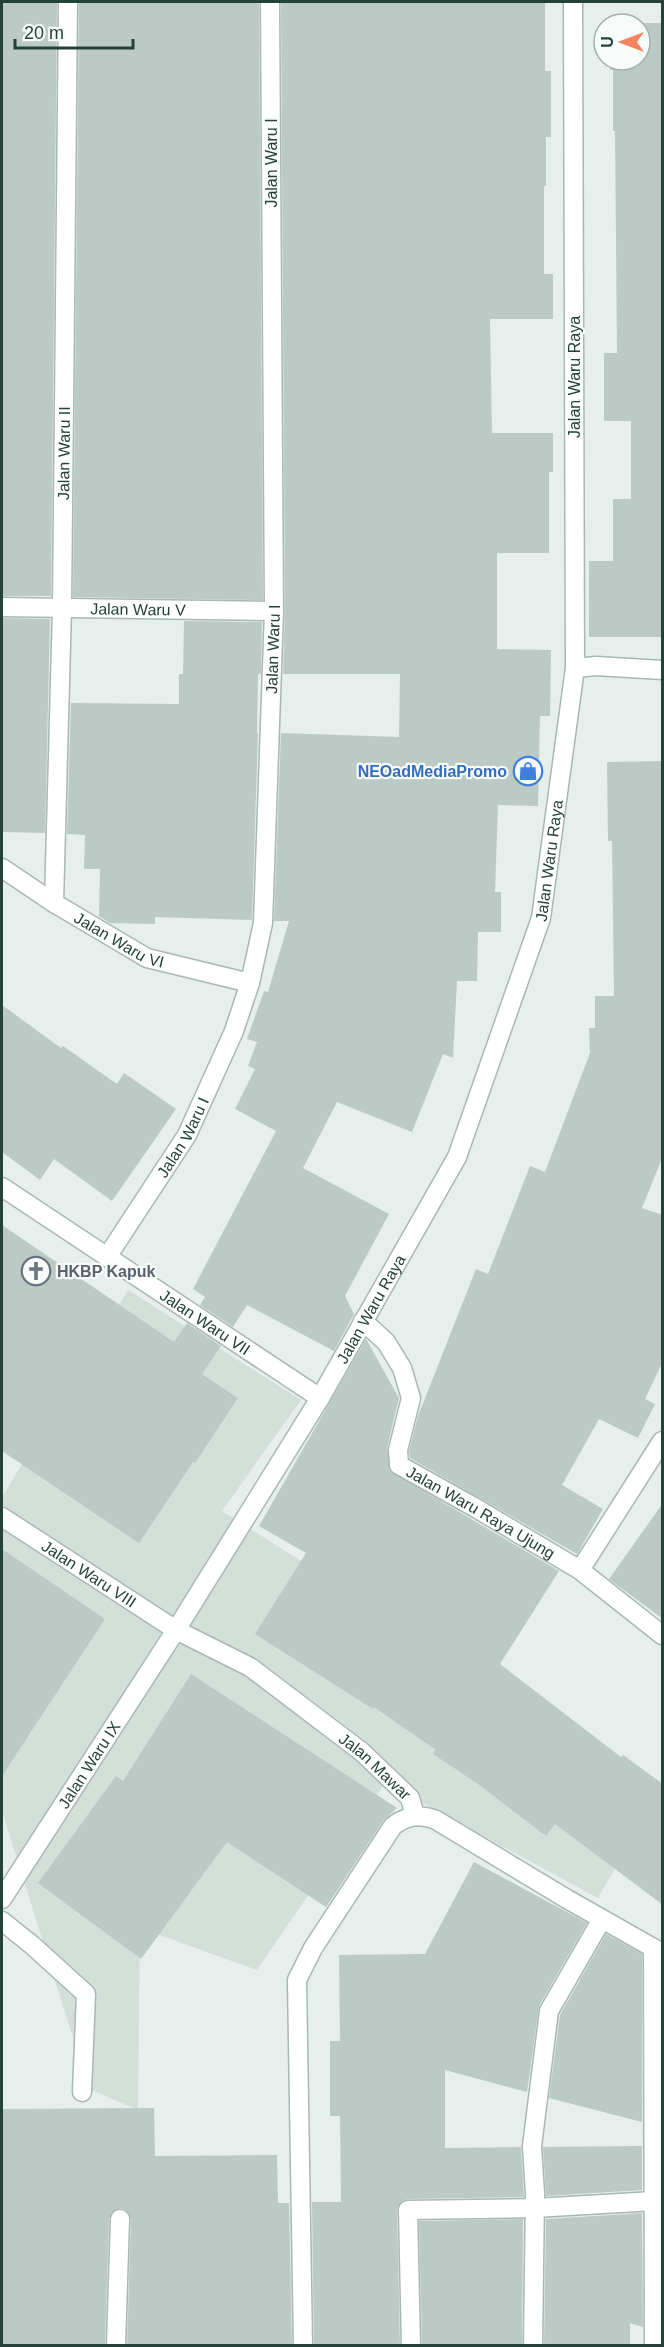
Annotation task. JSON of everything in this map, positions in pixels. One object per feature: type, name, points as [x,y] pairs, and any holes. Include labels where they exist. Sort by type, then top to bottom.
[{"type":"street","name":"Jalan Waru II","points":[[54,903],[62,608],[68,2]]},
{"type":"street","name":"Jalan Waru I","points":[[107,1257],[187,1135],[234,1031],[250,983],[264,912],[274,611],[270,2]]},
{"type":"street","name":"Jalan Waru Raya","points":[[176,1630],[320,1398],[457,1157],[541,918],[575,668],[573,2]]},
{"type":"street","name":"Jalan Waru V","points":[[2,607],[274,611]]},
{"type":"street","points":[[575,668],[596,666],[663,670]]},
{"type":"street","name":"Jalan Waru VI","points":[[2,868],[54,903],[147,958],[250,983]]},
{"type":"street","name":"Jalan Waru VII","points":[[2,1187],[320,1398]]},
{"type":"street","name":"Jalan Waru Raya Ujung","points":[[363,1321],[386,1342],[402,1368],[411,1398],[398,1450],[399,1465],[474,1506],[580,1570],[663,1635]]},
{"type":"street","points":[[580,1570],[663,1441]]},
{"type":"street","name":"Jalan Waru VIII","points":[[2,1517],[176,1630]]},
{"type":"street","name":"Jalan Mawar","points":[[176,1630],[250,1667],[362,1752],[410,1798],[415,1816],[436,1820],[658,1950]]},
{"type":"street","name":"Jalan Waru IX","points":[[2,1899],[176,1630]]},
{"type":"street","points":[[303,2346],[297,1980],[313,1948],[393,1826],[415,1816]]},
{"type":"street","points":[[533,2346],[535,2208],[532,2146],[549,2011],[602,1919]]},
{"type":"street","points":[[2,1921],[86,1994],[82,2092]]},
{"type":"street","points":[[654,2346],[658,1950]]},
{"type":"street","points":[[411,2346],[408,2210],[535,2208],[654,2201]]},
{"type":"street","points":[[116,2346],[120,2219]]},
{"type":"shaded area","points":[[128,1290],[301,1400],[222,1511],[661,1789],[598,1898],[385,1783],[257,1970],[140,1928],[138,2110],[89,2089],[2,1811],[2,1497]]},
{"type":"building","points":[[2,2],[57,2],[51,596],[2,596]]},
{"type":"building","points":[[79,2],[259,2],[263,600],[73,597]]},
{"type":"building","points":[[281,2],[545,2],[545,71],[551,71],[551,137],[546,137],[546,186],[544,186],[544,274],[553,274],[553,319],[490,319],[492,433],[553,433],[553,472],[549,472],[549,553],[497,553],[497,649],[551,650],[550,716],[540,716],[538,806],[498,805],[495,892],[501,892],[501,932],[478,932],[477,981],[457,981],[453,1058],[443,1054],[412,1132],[337,1102],[303,1168],[389,1214],[345,1296],[354,1314],[334,1351],[247,1305],[233,1327],[200,1305],[205,1297],[193,1289],[276,1131],[235,1109],[255,1069],[248,1066],[257,1042],[247,1039],[264,991],[268,992],[289,921],[274,921],[281,733],[399,737],[400,674],[283,674],[285,611]]},
{"type":"building","points":[[652,23],[663,23],[663,637],[589,637],[589,561],[613,561],[613,499],[631,499],[631,421],[604,421],[604,353],[617,353],[615,131],[613,131],[613,72],[652,72]]},
{"type":"building","points":[[2,618],[50,619],[45,833],[2,832]]},
{"type":"building","points":[[184,621],[262,622],[261,674],[258,674],[252,920],[155,917],[155,924],[110,923],[99,916],[100,869],[84,869],[85,835],[67,834],[71,703],[179,704],[179,674],[183,674]]},
{"type":"building","points":[[663,761],[663,1156],[642,1208],[663,1215],[663,1361],[645,1399],[655,1404],[638,1438],[599,1419],[562,1485],[603,1509],[577,1554],[410,1458],[409,1451],[418,1416],[476,1269],[488,1274],[530,1166],[545,1172],[590,1053],[589,1028],[595,1028],[595,996],[614,996],[612,841],[608,841],[607,762]]},
{"type":"building","points":[[2,1005],[61,1048],[63,1046],[117,1084],[124,1073],[176,1109],[112,1201],[54,1159],[40,1180],[2,1152]]},
{"type":"building","points":[[2,1225],[174,1342],[187,1323],[221,1346],[202,1374],[238,1398],[139,1543],[2,1451]]},
{"type":"building","points":[[366,1339],[399,1398],[387,1448],[390,1471],[559,1571],[500,1664],[621,1757],[623,1755],[663,1784],[663,1905],[555,1824],[546,1836],[478,1784],[433,1754],[436,1750],[374,1707],[373,1709],[255,1634],[306,1553],[259,1526]]},
{"type":"building","points":[[663,1503],[663,1619],[609,1579]]},
{"type":"building","points":[[2,1549],[105,1619],[2,1776]]},
{"type":"building","points":[[191,1674],[397,1808],[384,1820],[326,1907],[227,1842],[141,1959],[38,1883],[116,1776],[123,1781]]},
{"type":"building","points":[[474,1862],[587,1923],[539,2006],[527,2092],[445,2070],[445,2148],[521,2147],[524,2197],[408,2199],[402,2201],[397,2210],[400,2346],[314,2346],[312,2202],[341,2202],[340,2116],[330,2116],[330,2041],[340,2041],[339,1955],[425,1954]]},
{"type":"building","points":[[606,1934],[642,1954],[642,2122],[549,2098],[560,2015]]},
{"type":"building","points":[[154,2108],[155,2156],[277,2155],[278,2203],[289,2203],[292,2346],[127,2346],[131,2219],[126,2210],[120,2208],[111,2213],[109,2219],[105,2346],[2,2346],[2,2109]]},
{"type":"building","points":[[642,2146],[642,2190],[546,2196],[543,2147]]},
{"type":"building","points":[[642,2213],[643,2327],[630,2323],[630,2346],[544,2346],[546,2219]]},
{"type":"building","points":[[523,2219],[522,2346],[422,2346],[419,2221]]},
{"type":"place","name":"NEOadMediaPromo","points":[[528,771]]},
{"type":"place","name":"HKBP Kapuk","points":[[36,1271]]}]
